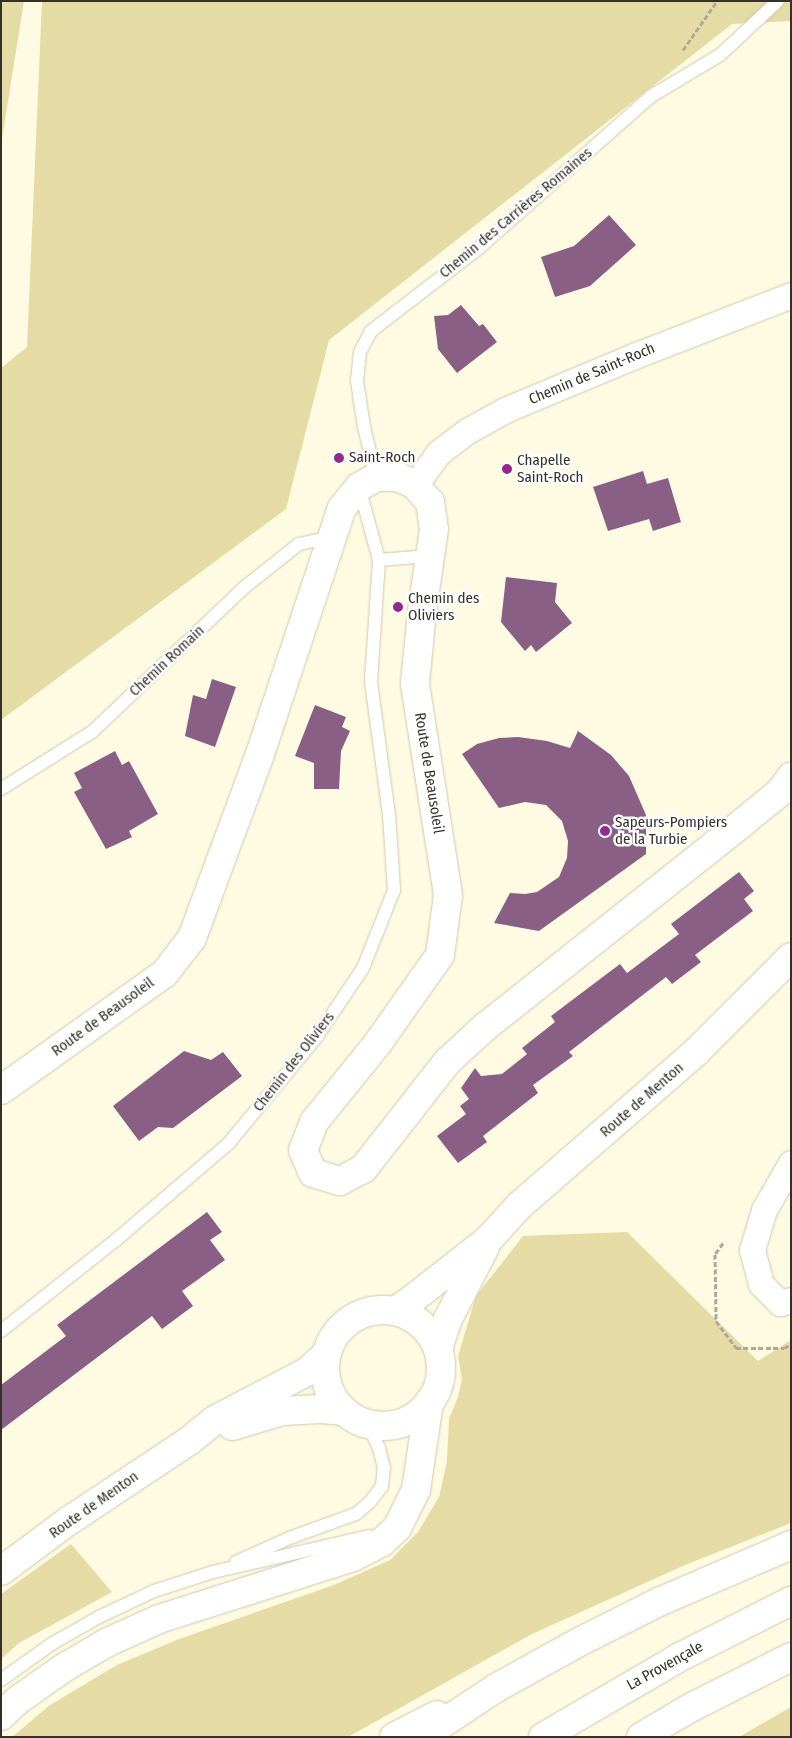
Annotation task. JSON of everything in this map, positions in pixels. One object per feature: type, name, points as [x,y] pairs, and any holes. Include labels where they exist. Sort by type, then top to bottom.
[{"type":"main road","points":[[368,482],[398,477],[415,485]]},
{"type":"main road","name":"Route de Beausoleil","points":[[1,1090],[164,973],[192,938],[259,757],[342,508],[368,482]]},
{"type":"main road","name":"Route de Beausoleil","points":[[415,485],[430,502],[434,529],[414,684],[448,895],[440,954],[378,1043],[314,1122],[304,1150],[313,1173],[340,1181],[364,1168],[448,1061],[485,1026],[742,823],[780,792],[791,777]]},
{"type":"main road","name":"Route de Menton","points":[[395,1311],[489,1239],[519,1206],[696,1052],[791,957]]},
{"type":"main road","name":"Route de Menton","points":[[438,1350],[447,1321],[489,1239]]},
{"type":"main road","points":[[381,1310],[395,1311],[416,1318],[430,1333],[438,1350],[441,1368],[438,1386],[429,1402],[417,1415],[401,1423],[384,1426],[368,1424],[343,1411],[330,1392],[325,1374],[326,1355],[333,1338],[346,1323],[362,1314],[381,1310]]},
{"type":"main road","name":"Route de Menton","points":[[1,1571],[70,1520],[189,1441],[215,1420],[308,1371],[326,1355]]},
{"type":"main road","points":[[1,1716],[18,1700],[64,1667],[108,1642],[168,1616],[353,1556],[382,1542],[397,1528],[416,1490],[429,1402]]},
{"type":"main road","name":"Route de Menton","points":[[189,1441],[282,1411],[321,1409],[343,1411]]},
{"type":"main road","points":[[394,1737],[496,1688],[579,1642],[661,1601],[791,1545]]},
{"type":"main road","name":"La Provençale","points":[[543,1737],[678,1658],[791,1601]]},
{"type":"main road","points":[[641,1737],[690,1708],[791,1657]]},
{"type":"main road","points":[[422,1737],[496,1688]]},
{"type":"street","name":"Chemin de Saint-Roch","points":[[415,485],[438,453],[466,431],[505,410],[634,356],[791,295]]},
{"type":"street","points":[[791,1163],[764,1210],[752,1250],[761,1284],[780,1303],[791,1300]]},
{"type":"lane","name":"Chemin des Carrières Romaines","points":[[368,482],[364,428],[357,382],[360,352],[371,331],[479,248],[650,97],[720,55],[778,1]]},
{"type":"lane","name":"Chemin des Oliviers","points":[[1,1330],[116,1240],[228,1144],[316,1038],[363,968],[394,890],[389,816],[371,681],[379,560],[368,482]]},
{"type":"lane","name":"Chemin Romain","points":[[1,789],[92,732],[246,586],[299,544],[332,537]]},
{"type":"lane","points":[[379,560],[430,556]]},
{"type":"lane","points":[[213,1572],[292,1537],[356,1514],[370,1502],[382,1486],[384,1468],[379,1448],[368,1424]]},
{"type":"lane","points":[[1,1680],[54,1643],[99,1617],[154,1591],[213,1572],[344,1544],[397,1528]]},
{"type":"shaded area","points":[[1,1],[24,1],[1,145]]},
{"type":"shaded area","points":[[42,1],[791,1],[791,21],[732,24],[329,340],[286,509],[1,720],[1,368],[27,347]]},
{"type":"shaded area","points":[[627,1232],[758,1361],[791,1340],[791,1523],[685,1565],[532,1634],[348,1737],[12,1737],[50,1705],[117,1665],[179,1639],[334,1585],[390,1560],[418,1532],[439,1497],[447,1461],[449,1419],[458,1397],[462,1379],[458,1356],[476,1296],[523,1236]]},
{"type":"shaded area","points":[[71,1544],[112,1592],[19,1643],[1,1659],[1,1594]]},
{"type":"shaded area","points":[[791,1707],[791,1737],[739,1737]]},
{"type":"building","points":[[609,215],[636,245],[590,286],[555,297],[541,257],[574,246]]},
{"type":"building","points":[[461,305],[479,326],[483,324],[497,342],[457,373],[438,349],[434,316],[448,315]]},
{"type":"building","points":[[643,471],[647,484],[668,478],[681,522],[653,531],[649,519],[608,531],[593,487]]},
{"type":"building","points":[[506,577],[557,583],[555,602],[572,623],[536,652],[531,645],[525,651],[501,622]]},
{"type":"building","points":[[212,679],[236,687],[215,747],[185,736],[193,695],[206,699]]},
{"type":"building","points":[[315,705],[346,717],[342,727],[350,731],[341,751],[339,789],[314,789],[314,763],[295,756]]},
{"type":"building","name":"Sapeurs-Pompiers de la Turbie","points":[[578,731],[611,755],[629,776],[646,815],[646,854],[539,931],[494,923],[510,893],[525,894],[537,892],[559,877],[567,858],[568,841],[562,821],[546,805],[525,802],[499,808],[462,754],[477,744],[499,738],[518,737],[547,741],[570,748]]},
{"type":"building","points":[[115,751],[122,765],[129,761],[158,814],[129,831],[132,837],[106,849],[74,792],[82,788],[74,773]]},
{"type":"building","points":[[739,872],[754,891],[744,899],[753,911],[695,955],[701,962],[672,984],[666,977],[569,1052],[573,1056],[533,1085],[538,1093],[483,1136],[487,1142],[458,1163],[437,1136],[466,1114],[460,1106],[469,1099],[461,1088],[475,1068],[481,1076],[502,1074],[527,1054],[522,1048],[555,1022],[551,1016],[620,964],[627,973],[679,934],[671,924]]},
{"type":"building","points":[[184,1051],[211,1060],[223,1052],[242,1076],[173,1128],[158,1127],[139,1141],[113,1106]]},
{"type":"building","points":[[207,1212],[222,1232],[210,1240],[225,1260],[182,1291],[193,1306],[162,1329],[152,1316],[1,1430],[1,1385],[66,1336],[57,1325]]},
{"type":"place","name":"Saint-Roch","points":[[339,458]]},
{"type":"place","name":"Chapelle Saint-Roch","points":[[507,469]]},
{"type":"place","name":"Chemin des Oliviers","points":[[398,607]]},
{"type":"place","name":"Sapeurs-Pompiers de la Turbie","points":[[605,831]]}]
